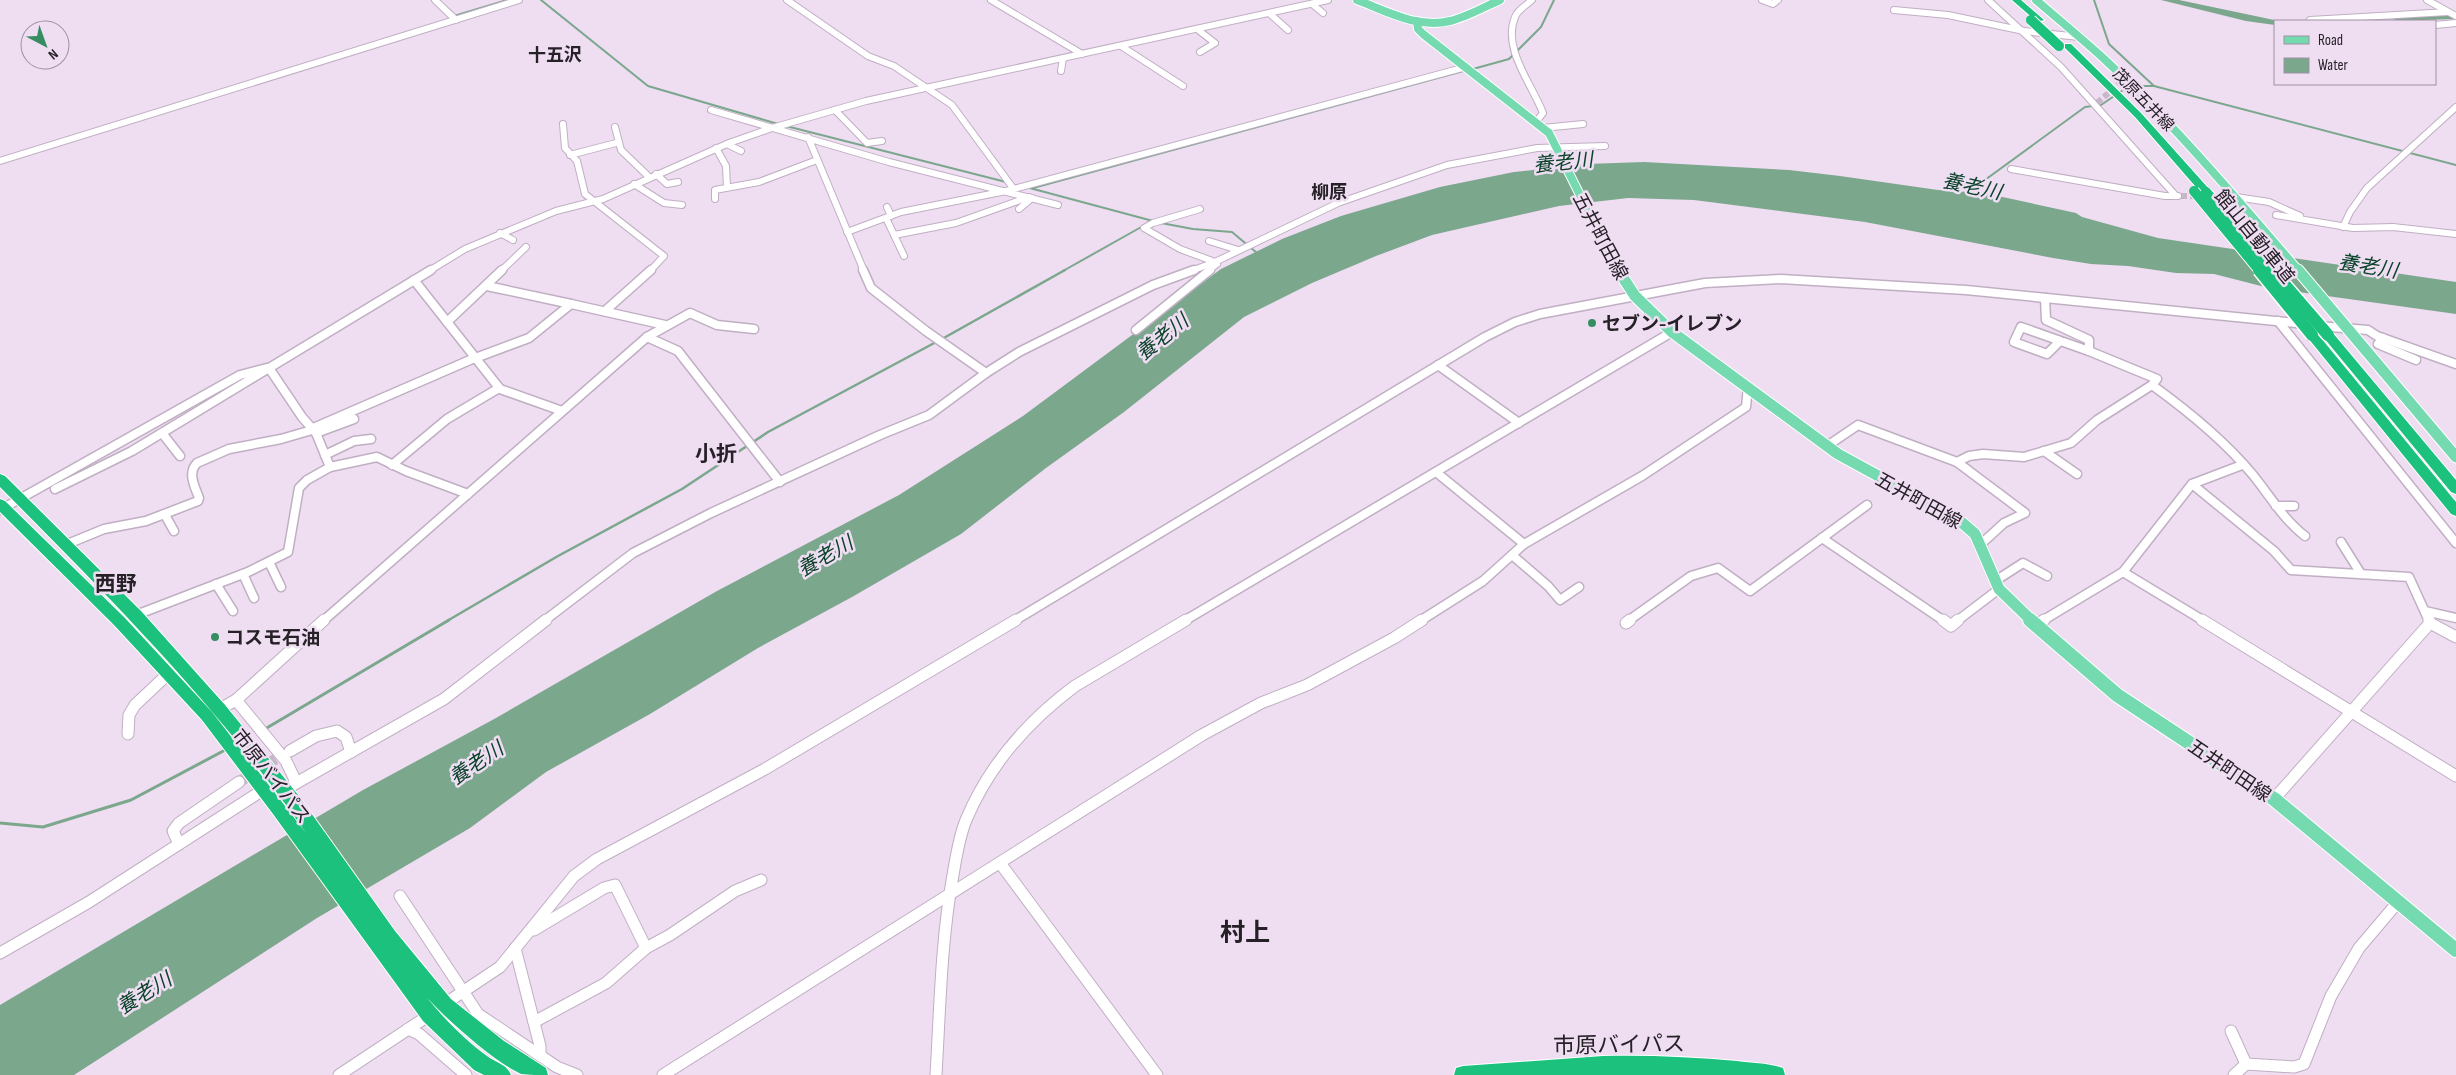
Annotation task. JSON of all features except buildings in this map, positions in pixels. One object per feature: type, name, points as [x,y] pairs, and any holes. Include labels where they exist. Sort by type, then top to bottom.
[{"type":"highway","name":"館山自動車道","points":[[2007,0],[2035,20]]},
{"type":"highway","name":"館山自動車道","points":[[2016,0],[2035,20],[2138,115],[2328,335],[2456,489]]},
{"type":"highway","name":"館山自動車道","points":[[2063,46],[2194,191],[2456,511]]},
{"type":"highway","name":"市原バイパス","points":[[0,479],[136,616],[220,709],[288,795],[429,1015],[482,1063],[502,1075]]},
{"type":"highway","name":"市原バイパス","points":[[1,508],[119,621],[207,716],[263,790],[288,795]]},
{"type":"highway","name":"市原バイパス","points":[[383,941],[445,1004],[497,1048],[538,1075]]},
{"type":"highway","name":"市原バイパス","points":[[1463,1075],[1572,1066],[1649,1064],[1730,1069],[1776,1075]]},
{"type":"main road","points":[[1363,1],[1418,21],[1449,21],[1500,0]]},
{"type":"main road","name":"茂原五井線","points":[[2036,0],[2079,37],[2236,197],[2347,330]]},
{"type":"main road","name":"五井町田線","points":[[1418,21],[1418,29],[1423,34],[1543,128],[1556,146],[1613,263],[1635,296],[1672,332],[1827,446],[1875,476],[1959,520],[1975,534],[1997,585],[2035,626],[2117,695],[2274,799],[2456,950]]},
{"type":"main road","points":[[2347,330],[2456,458]]},
{"type":"street","points":[[435,0],[456,20]]},
{"type":"street","points":[[0,160],[519,0]]},
{"type":"street","points":[[787,0],[868,56],[894,66],[928,88],[956,110],[1013,188]]},
{"type":"street","points":[[991,0],[1082,54]]},
{"type":"street","points":[[55,489],[116,460],[471,245],[556,211],[593,202],[716,148],[772,128],[835,110],[1328,0]]},
{"type":"street","points":[[1532,0],[1516,15],[1514,32],[1517,60],[1543,113],[1536,122]]},
{"type":"street","points":[[1762,0],[1773,4],[1778,0]]},
{"type":"street","points":[[1988,0],[2024,31],[2096,103],[2178,196],[2165,196],[2011,169]]},
{"type":"street","points":[[2427,0],[2456,16]]},
{"type":"street","points":[[1312,4],[1323,13]]},
{"type":"street","points":[[1894,10],[1948,15],[2024,31],[2079,37]]},
{"type":"street","points":[[2310,20],[2448,12]]},
{"type":"street","points":[[1269,13],[1288,30]]},
{"type":"street","points":[[2436,24],[2456,23]]},
{"type":"street","points":[[1197,29],[1215,43],[1200,52]]},
{"type":"street","points":[[1121,46],[1183,86]]},
{"type":"street","points":[[1061,71],[1063,58]]},
{"type":"street","points":[[847,232],[918,207],[1006,191],[1466,67]]},
{"type":"street","points":[[2343,227],[2355,201],[2365,188],[2419,143],[2456,107]]},
{"type":"street","points":[[711,110],[889,162],[1058,205]]},
{"type":"street","points":[[835,110],[850,123],[867,143],[882,140]]},
{"type":"street","points":[[563,124],[565,148],[577,161],[585,194],[664,256],[661,261],[605,311]]},
{"type":"street","points":[[1543,128],[1583,124]]},
{"type":"street","points":[[614,127],[616,143],[627,158],[667,184],[678,182]]},
{"type":"street","points":[[808,137],[871,288],[936,338],[986,372]]},
{"type":"street","points":[[570,155],[616,143]]},
{"type":"street","points":[[727,144],[741,151]]},
{"type":"street","points":[[288,795],[351,752],[444,699],[633,553],[684,526],[880,435],[929,415],[986,372],[1026,348],[1153,285],[1215,262],[1338,203],[1447,165],[1556,146],[1605,146]]},
{"type":"street","points":[[716,148],[726,166],[727,187]]},
{"type":"street","points":[[695,157],[699,166]]},
{"type":"street","points":[[714,199],[716,190],[759,182],[817,160]]},
{"type":"street","points":[[634,184],[664,203],[682,205]]},
{"type":"street","points":[[2236,197],[2271,202],[2307,220]]},
{"type":"street","points":[[894,235],[956,223],[997,207],[1031,198]]},
{"type":"street","points":[[1019,209],[1031,198]]},
{"type":"street","points":[[886,207],[894,235],[904,256]]},
{"type":"street","points":[[997,207],[1008,210]]},
{"type":"street","points":[[1200,209],[1152,223],[1144,228],[1180,250],[1215,262]]},
{"type":"street","points":[[2276,215],[2343,227],[2393,227],[2456,234]]},
{"type":"street","points":[[500,233],[513,240]]},
{"type":"street","points":[[461,240],[471,245]]},
{"type":"street","points":[[1209,241],[1238,250]]},
{"type":"street","points":[[447,322],[487,286],[526,246]]},
{"type":"street","points":[[1136,330],[1218,264],[1215,262]]},
{"type":"street","points":[[339,1075],[500,967],[574,876],[597,859],[765,769],[924,673],[1055,598],[1290,453],[1438,365],[1515,322],[1540,314],[1705,282],[1780,279],[1892,284],[2278,321],[2347,330],[2368,330],[2383,338],[2456,364]]},
{"type":"street","points":[[414,280],[498,388],[562,412]]},
{"type":"street","points":[[487,286],[665,325]]},
{"type":"street","points":[[2045,298],[2046,320],[2089,340],[2089,351]]},
{"type":"street","points":[[313,430],[470,360],[534,334],[571,304]]},
{"type":"street","points":[[220,709],[236,700],[647,337],[665,325],[690,313],[717,324],[754,329]]},
{"type":"street","points":[[2278,321],[2456,542]]},
{"type":"street","points":[[1957,462],[1968,456],[2024,457],[2071,444],[2097,420],[2152,385],[2156,379],[2089,351],[2020,327],[2014,342],[2047,354],[2060,341]]},
{"type":"street","points":[[936,1075],[949,894],[964,825],[986,778],[1005,751],[1052,702],[1075,686],[1672,332]]},
{"type":"street","points":[[647,337],[678,351],[780,482]]},
{"type":"street","points":[[2383,338],[2378,344],[2416,360]]},
{"type":"street","points":[[1438,365],[1519,423]]},
{"type":"street","points":[[1,508],[19,500],[240,375],[253,370],[269,368]]},
{"type":"street","points":[[269,368],[313,430],[330,467]]},
{"type":"street","points":[[2152,385],[2181,405],[2252,473],[2293,528],[2305,536]]},
{"type":"street","points":[[1746,407],[1748,387]]},
{"type":"street","points":[[392,466],[447,419],[498,388]]},
{"type":"street","points":[[662,1075],[820,978],[1202,734],[1261,703],[1307,685],[1394,638],[1483,581],[1524,544],[1642,476],[1762,398]]},
{"type":"street","points":[[166,417],[176,424]]},
{"type":"street","points":[[65,545],[104,529],[135,525],[198,501],[199,498],[192,481],[194,466],[229,449],[281,440],[354,419]]},
{"type":"street","points":[[1827,446],[1858,425],[1914,447],[1935,452],[1957,462],[2025,513],[2004,523],[1980,545]]},
{"type":"street","points":[[162,433],[180,456]]},
{"type":"street","points":[[325,455],[354,441],[371,439]]},
{"type":"street","points":[[2044,451],[2077,474]]},
{"type":"street","points":[[136,616],[242,574],[284,554],[290,548],[295,500],[299,488],[307,480],[330,467],[377,457],[392,466],[468,494]]},
{"type":"street","points":[[2035,626],[2123,572],[2192,484],[2242,465]]},
{"type":"street","points":[[1436,472],[1524,544]]},
{"type":"street","points":[[2192,484],[2274,551],[2291,570],[2409,577],[2430,623],[2456,637]]},
{"type":"street","points":[[1626,623],[1691,576],[1718,568],[1750,590],[1867,505]]},
{"type":"street","points":[[2276,506],[2294,506]]},
{"type":"street","points":[[165,515],[174,531]]},
{"type":"street","points":[[1822,538],[1951,626],[2023,563],[2047,576]]},
{"type":"street","points":[[2341,542],[2361,574]]},
{"type":"street","points":[[1512,555],[1548,586],[1560,600],[1579,587]]},
{"type":"street","points":[[269,562],[281,587]]},
{"type":"street","points":[[2123,572],[2456,776]]},
{"type":"street","points":[[242,574],[254,598]]},
{"type":"street","points":[[216,584],[233,611]]},
{"type":"street","points":[[2425,611],[2456,618]]},
{"type":"street","points":[[2274,799],[2430,623]]},
{"type":"street","points":[[128,734],[129,715],[135,705],[168,674]]},
{"type":"street","points":[[236,700],[262,729],[286,761],[288,795]]},
{"type":"street","points":[[290,751],[322,733],[336,731],[341,732],[347,738],[351,752]]},
{"type":"street","points":[[179,844],[173,831],[179,823],[239,782]]},
{"type":"street","points":[[0,953],[89,902],[263,790]]},
{"type":"street","points":[[1000,863],[1156,1075]]},
{"type":"street","points":[[534,1022],[606,983],[646,948],[670,935],[735,891],[750,883],[761,880]]},
{"type":"street","points":[[525,935],[604,888],[615,885],[646,948]]},
{"type":"street","points":[[400,896],[478,1014],[557,1067],[577,1075]]},
{"type":"street","points":[[2234,1075],[2246,1064],[2294,1068],[2304,1064],[2331,996],[2359,948],[2398,902]]},
{"type":"street","points":[[515,948],[540,1046],[540,1055]]},
{"type":"street","points":[[408,1029],[419,1034],[466,1075]]},
{"type":"street","points":[[2231,1030],[2246,1064]]},
{"type":"water","name":"養老川","points":[[1644,162],[1789,170],[1938,190],[1984,193],[2076,213],[2082,217],[2158,238],[2456,282],[2456,314],[2269,288],[2214,274],[2176,273],[2128,266],[2091,264],[1865,222],[1694,200],[1628,198],[1559,206],[1432,235],[1312,283],[1244,317],[1124,412],[1046,468],[961,534],[852,597],[758,648],[650,714],[546,772],[470,828],[317,918],[74,1075],[0,1075],[0,1005],[363,790],[496,718],[717,591],[899,495],[1023,416],[1221,269],[1282,239],[1341,216],[1440,187],[1514,172],[1587,164]]},
{"type":"waterway","points":[[454,16],[507,0]]},
{"type":"waterway","points":[[541,0],[648,86],[778,124]]},
{"type":"waterway","points":[[1473,69],[1509,59],[1541,27],[1554,0]]},
{"type":"waterway","points":[[2094,0],[2109,44],[2154,86]]},
{"type":"waterway","points":[[2166,0],[2246,18],[2274,22]]},
{"type":"waterway","points":[[2409,20],[2456,16]]},
{"type":"waterway","points":[[1033,188],[1467,70]]},
{"type":"waterway","name":"養老川","points":[[1967,193],[2085,107],[2101,105],[2129,86]]},
{"type":"waterway","points":[[2135,86],[2154,86]]},
{"type":"waterway","points":[[2154,86],[2456,165]]},
{"type":"waterway","points":[[786,126],[1006,182]]},
{"type":"waterway","points":[[1026,187],[1153,221]]},
{"type":"waterway","points":[[1161,223],[1193,229],[1232,232],[1257,253]]},
{"type":"waterway","points":[[1063,271],[1143,226]]},
{"type":"waterway","points":[[942,339],[1065,270]]},
{"type":"waterway","points":[[447,621],[558,556],[682,489],[768,432],[938,341]]},
{"type":"waterway","points":[[265,729],[449,620]]},
{"type":"waterway","points":[[0,823],[43,827],[131,800],[227,749]]},
{"type":"tunnel","points":[[2097,103],[2120,83]]},
{"type":"tunnel","points":[[2181,196],[2236,197]]},
{"type":"tunnel","points":[[239,782],[287,752]]},
{"type":"place","name":"セブン-イレブン","points":[[1592,323]]},
{"type":"place","name":"コスモ石油","points":[[215,637]]},
{"type":"district","name":"十五沢","points":[[555,55]]},
{"type":"district","name":"柳原","points":[[1329,192]]},
{"type":"district","name":"小折","points":[[716,454]]},
{"type":"district","name":"西野","points":[[116,584]]},
{"type":"district","name":"村上","points":[[1245,932]]}]
